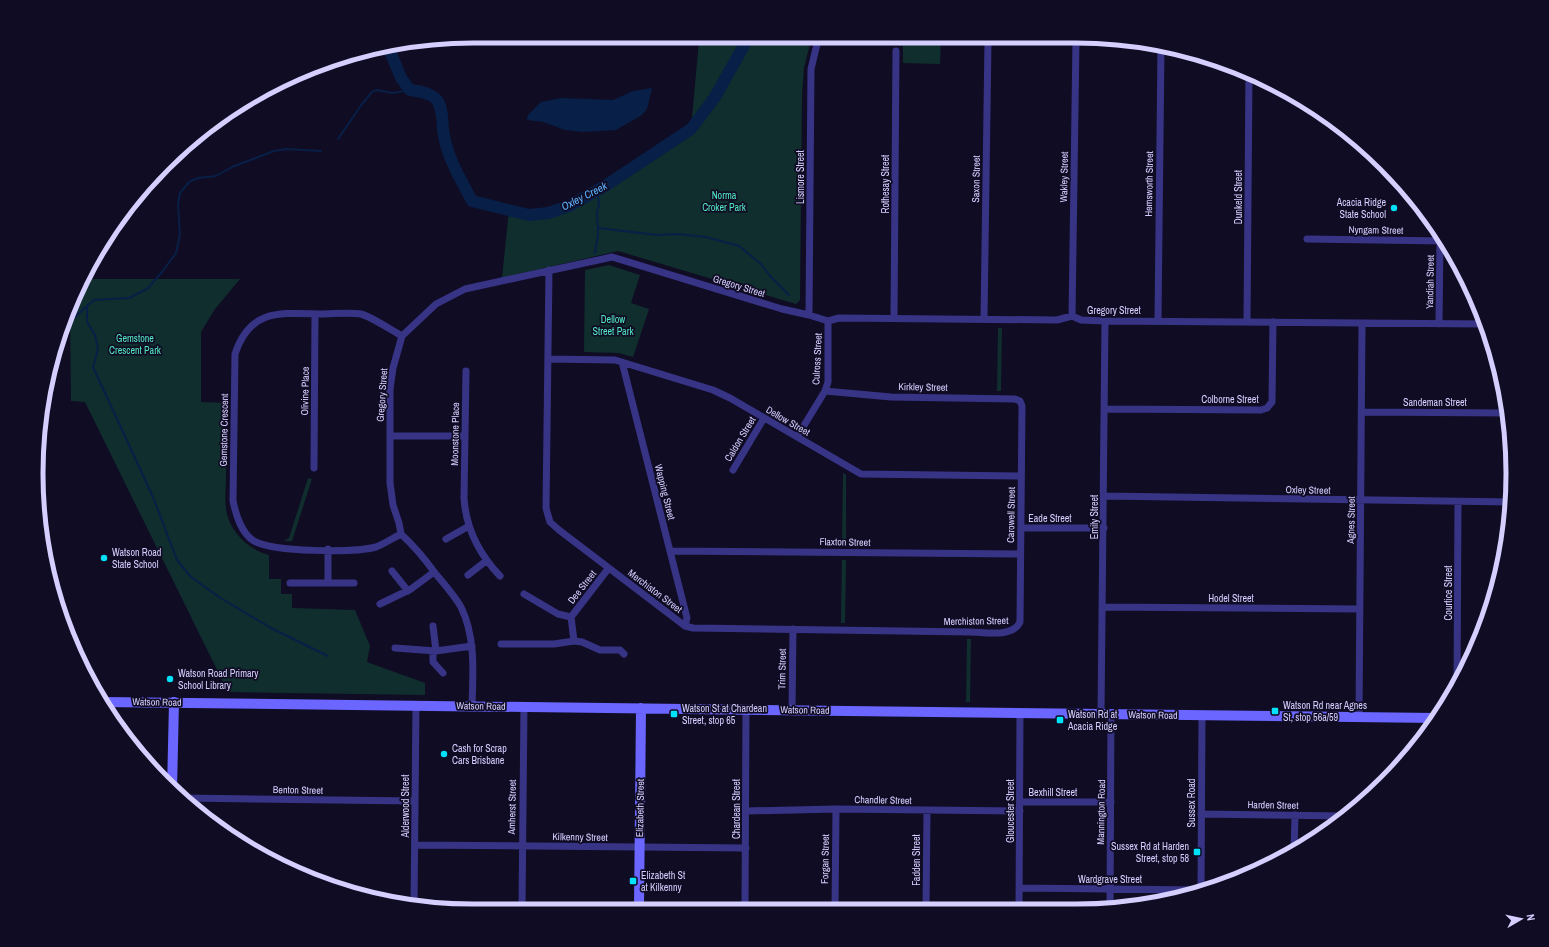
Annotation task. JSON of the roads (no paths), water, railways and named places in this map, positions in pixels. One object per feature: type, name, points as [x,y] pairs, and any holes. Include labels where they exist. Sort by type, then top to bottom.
[{"type":"street","name":"Lismore Street","points":[[809,315],[811,69],[817,43]]},
{"type":"street","name":"Saxon Street","points":[[984,319],[988,43]]},
{"type":"street","name":"Wakley Street","points":[[1072,316],[1076,43]]},
{"type":"street","name":"Rothesay Street","points":[[894,318],[896,50]]},
{"type":"street","name":"Hemsworth Street","points":[[1158,320],[1161,51]]},
{"type":"street","name":"Dunkeld Street","points":[[1247,322],[1249,80]]},
{"type":"street","name":"Nyngam Street","points":[[1306,239],[1437,241]]},
{"type":"street","name":"Yandiah Street","points":[[1439,324],[1442,248]]},
{"type":"street","name":"Gregory Street","points":[[401,534],[400,523],[393,505],[390,483],[390,436],[391,382],[402,336],[436,304],[465,289],[612,257],[782,309],[828,321],[839,318],[1057,320],[1072,316],[1081,320],[1105,321],[1158,320],[1479,324]]},
{"type":"street","name":"Merchiston Street","points":[[549,270],[546,508],[550,522],[608,569],[685,626],[693,628],[1010,632],[1017,628]]},
{"type":"street","name":"Gemstone Crescent","points":[[401,534],[376,546],[359,549],[270,547],[253,540],[236,517],[233,501],[235,354],[240,339],[251,325],[263,318],[279,314],[361,314],[402,336]]},
{"type":"street","name":"Olivine Place","points":[[314,468],[315,314]]},
{"type":"street","name":"Culross Street","points":[[797,437],[825,391],[828,382],[828,321]]},
{"type":"street","name":"Emily Street","points":[[1105,321],[1103,607],[1106,714]]},
{"type":"street","name":"Colborne Street","points":[[1105,408],[1261,410],[1268,408],[1272,402],[1273,322]]},
{"type":"street","name":"Agnes Street","points":[[1359,717],[1362,323]]},
{"type":"street","name":"Dellow Street","points":[[548,359],[615,360],[713,390],[862,474],[1021,476]]},
{"type":"street","name":"Wapping Street","points":[[622,362],[687,618],[685,626]]},
{"type":"street","name":"Moonstone Place","points":[[466,371],[464,498],[466,517],[478,548],[486,561],[500,576]]},
{"type":"street","name":"Kirkley Street","points":[[825,391],[891,397],[1015,399],[1020,401]]},
{"type":"street","name":"Carowell Street","points":[[1017,628],[1020,622],[1022,406],[1020,401]]},
{"type":"street","name":"Sandeman Street","points":[[1362,412],[1501,413]]},
{"type":"street","name":"Caldon Street","points":[[733,470],[764,418]]},
{"type":"street","points":[[390,436],[465,436]]},
{"type":"street","name":"Oxley Street","points":[[1104,496],[1505,502]]},
{"type":"street","name":"Courtice Street","points":[[1457,673],[1458,502]]},
{"type":"street","points":[[446,539],[469,526]]},
{"type":"street","name":"Eade Street","points":[[1021,528],[1104,528]]},
{"type":"street","points":[[401,534],[411,543],[460,607],[469,627],[472,646],[472,706]]},
{"type":"street","points":[[328,549],[328,583]]},
{"type":"street","name":"Flaxton Street","points":[[670,551],[1020,554]]},
{"type":"street","points":[[468,575],[486,561]]},
{"type":"street","name":"Dee Street","points":[[571,617],[608,569]]},
{"type":"street","points":[[392,571],[408,591]]},
{"type":"street","points":[[380,604],[408,591],[434,572]]},
{"type":"street","points":[[290,583],[354,583]]},
{"type":"street","points":[[524,594],[558,614],[571,617],[574,641]]},
{"type":"street","name":"Hodel Street","points":[[1103,607],[1359,609]]},
{"type":"street","points":[[433,626],[435,651],[433,662],[443,673]]},
{"type":"street","name":"Trim Street","points":[[792,710],[793,629]]},
{"type":"street","points":[[501,644],[554,644],[574,641],[582,642],[600,650],[620,650],[624,654]]},
{"type":"street","points":[[395,648],[435,651],[472,646]]},
{"type":"street","name":"Watson Road","points":[[109,702],[1430,718]]},
{"type":"street","points":[[172,781],[174,702]]},
{"type":"street","name":"Alderwood Street","points":[[414,900],[416,705]]},
{"type":"street","name":"Amherst Street","points":[[522,904],[524,706]]},
{"type":"street","name":"Elizabeth Street","points":[[639,904],[641,708]]},
{"type":"street","name":"Chardean Street","points":[[745,904],[746,710]]},
{"type":"street","name":"Gloucester Street","points":[[1019,904],[1020,713]]},
{"type":"street","name":"Mannington Road","points":[[1106,714],[1111,802],[1110,902]]},
{"type":"street","name":"Sussex Road","points":[[1201,885],[1202,716]]},
{"type":"street","name":"Benton Street","points":[[191,798],[415,801]]},
{"type":"street","name":"Bexhill Street","points":[[1020,802],[1111,802]]},
{"type":"street","name":"Chandler Street","points":[[746,811],[836,809],[1020,811]]},
{"type":"street","name":"Forgan Street","points":[[835,904],[836,809]]},
{"type":"street","name":"Fadden Street","points":[[926,811],[926,904]]},
{"type":"street","name":"Harden Street","points":[[1201,814],[1337,816]]},
{"type":"street","points":[[1294,844],[1295,815]]},
{"type":"street","name":"Kilkenny Street","points":[[415,845],[746,848]]},
{"type":"street","name":"Wardgrave Street","points":[[1019,888],[1184,890]]},
{"type":"water","points":[[652,88],[647,109],[642,115],[616,130],[583,132],[565,130],[543,122],[527,120],[528,115],[541,102],[561,98],[613,100],[633,91]]},
{"type":"waterway","name":"Oxley Creek","points":[[390,51],[401,78],[410,90],[428,94],[434,97],[438,102],[441,110],[443,129],[450,158],[472,201],[529,215],[548,213],[569,206],[605,186],[691,129],[715,97],[745,43]]},
{"type":"waterway","points":[[338,139],[372,92],[377,90],[392,93],[410,90]]},
{"type":"waterway","points":[[321,151],[286,149],[274,151],[232,167],[216,176],[198,178],[189,182],[180,193],[178,204],[180,235],[176,253],[147,289],[129,298],[94,300],[87,306],[87,322],[95,335],[98,349],[93,367],[153,497],[177,560],[191,577],[219,597],[271,628],[328,656]]},
{"type":"waterway","points":[[595,253],[598,235],[597,212],[599,204],[597,190]]},
{"type":"waterway","points":[[598,228],[657,235],[677,234],[706,237],[739,246],[761,264],[770,276],[789,295]]},
{"type":"waterway","points":[[72,319],[86,307]]},
{"type":"place","name":"Acacia Ridge State School","points":[[1394,208]]},
{"type":"place","name":"Watson Road State School","points":[[104,558]]},
{"type":"place","name":"Watson Road Primary School Library","points":[[170,679]]},
{"type":"place","name":"Watson Rd near Agnes St, stop 56a/59","points":[[1275,711]]},
{"type":"place","name":"Watson St at Chardean Street, stop 65","points":[[674,714]]},
{"type":"place","name":"Watson Rd at Acacia Ridge","points":[[1060,720]]},
{"type":"place","name":"Cash for Scrap Cars Brisbane","points":[[444,754]]},
{"type":"place","name":"Sussex Rd at Harden Street, stop 58","points":[[1197,852]]},
{"type":"place","name":"Elizabeth St at Kilkenny","points":[[633,881]]},
{"type":"park label","name":"Norma Croker Park","points":[[724,200]]},
{"type":"park label","name":"Dellow Street Park","points":[[613,324]]},
{"type":"park label","name":"Gemstone Crescent Park","points":[[135,344]]}]
